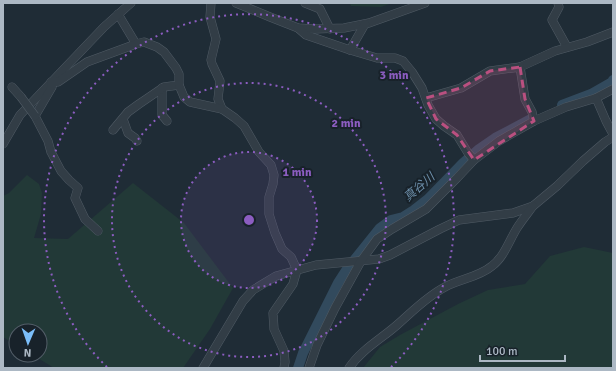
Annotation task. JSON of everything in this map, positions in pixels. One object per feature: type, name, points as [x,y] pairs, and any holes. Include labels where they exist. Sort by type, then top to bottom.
[{"type":"street","points":[[3,144],[20,116],[104,27],[131,3]]},
{"type":"street","points":[[211,3],[210,17],[216,39],[211,60],[220,81],[218,99],[222,109]]},
{"type":"street","points":[[236,3],[298,28],[315,29],[344,28],[365,24],[425,3]]},
{"type":"street","points":[[305,3],[320,9],[330,29]]},
{"type":"street","points":[[558,3],[559,7],[552,20],[567,47]]},
{"type":"street","points":[[118,14],[136,44]]},
{"type":"street","points":[[350,50],[365,24]]},
{"type":"street","points":[[298,28],[306,35],[350,50],[377,58],[395,58],[403,61],[422,88],[436,119],[457,135],[472,157]]},
{"type":"street","points":[[426,98],[461,88],[490,70],[520,67],[555,51],[587,42],[613,32]]},
{"type":"street","points":[[51,82],[58,82],[87,62],[144,42],[157,47],[164,52],[176,68],[179,74],[179,85],[184,97],[190,102],[222,109],[244,126],[259,152],[271,165],[274,175],[269,197],[269,214],[282,249],[291,257],[297,270],[293,284],[273,313],[274,329],[284,351],[284,368]]},
{"type":"street","points":[[520,67],[525,99],[534,118]]},
{"type":"street","points":[[35,116],[52,87],[51,82]]},
{"type":"street","points":[[113,130],[128,112],[162,88],[179,85]]},
{"type":"street","points":[[12,87],[35,116],[48,141],[51,152],[61,170],[78,188],[75,198],[85,219],[98,231]]},
{"type":"street","points":[[162,88],[162,115],[167,122]]},
{"type":"street","points":[[309,368],[335,308],[359,261],[377,239],[426,209],[457,178],[472,157],[500,141],[534,118],[596,98],[613,89]]},
{"type":"street","points":[[596,98],[613,134]]},
{"type":"street","points":[[123,119],[128,133],[137,141]]},
{"type":"street","points":[[349,368],[353,362],[373,344],[397,326],[420,304],[450,284],[480,274],[493,266],[502,255],[517,228],[533,206],[605,142],[613,137]]},
{"type":"street","points":[[203,368],[243,301],[253,290],[276,276],[316,265],[379,259],[390,255],[459,220],[513,213],[533,206]]},
{"type":"highlighted area","points":[[520,67],[525,99],[534,121],[474,160],[457,135],[436,119],[426,98],[461,88],[490,71]]},
{"type":"green space","points":[[350,3],[392,3],[381,7],[351,6]]},
{"type":"green space","points":[[27,175],[39,184],[42,193],[41,214],[34,238],[68,239],[133,183],[184,223],[233,288],[210,329],[183,368],[54,368],[46,363],[48,363],[48,323],[8,323],[8,340],[3,337],[3,196],[9,193]]},
{"type":"green space","points":[[584,247],[613,253],[613,368],[363,368],[380,347],[400,335],[488,290],[525,284],[550,256]]},
{"type":"waterway","name":"真谷川","points":[[562,105],[591,94],[613,80]]},
{"type":"waterway","name":"真谷川","points":[[298,368],[303,353],[338,283],[347,269],[380,228],[391,220],[403,217],[428,199],[463,163],[479,149],[495,138],[531,119]]}]
